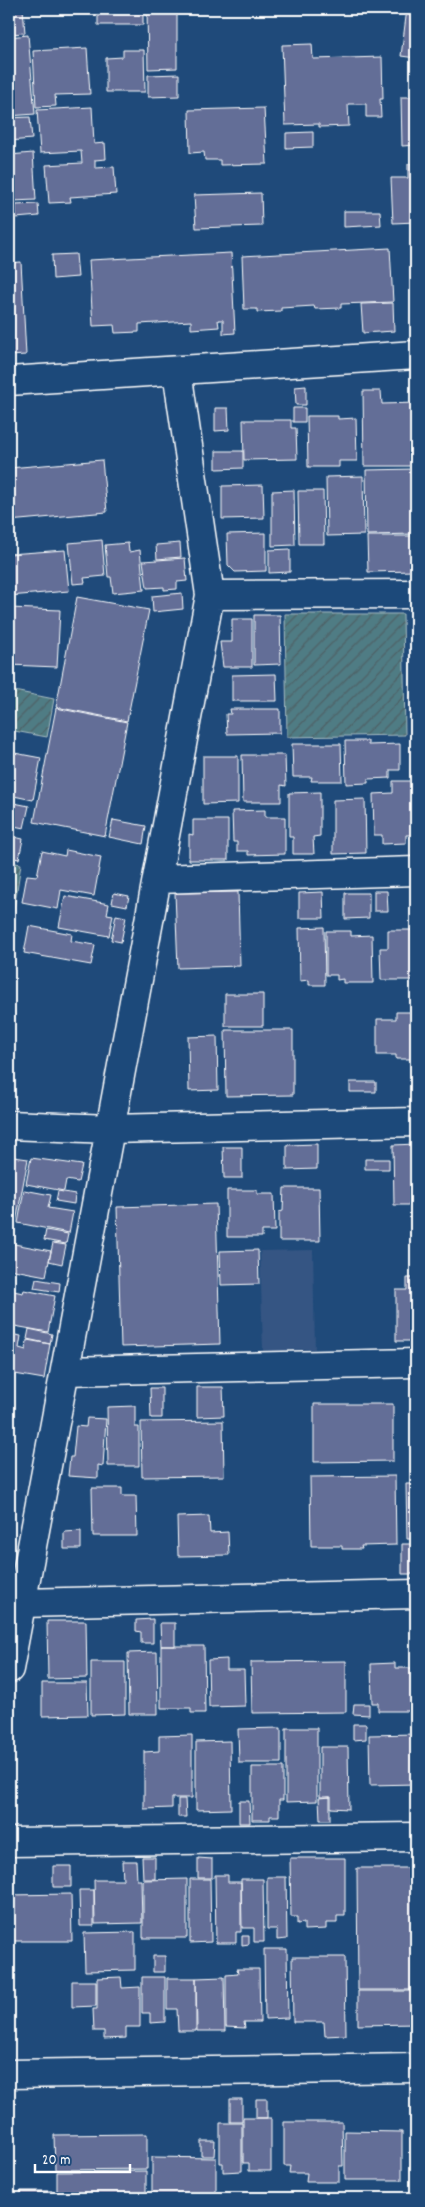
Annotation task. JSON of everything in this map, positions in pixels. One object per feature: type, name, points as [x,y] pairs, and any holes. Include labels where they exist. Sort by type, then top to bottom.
[{"type":"street","points":[[9,381],[416,355]]},
{"type":"street","points":[[9,1669],[15,1602],[65,1371],[210,594],[176,371]]},
{"type":"street","points":[[210,594],[416,594]]},
{"type":"street","points":[[157,878],[416,871]]},
{"type":"street","points":[[9,1125],[110,1129],[416,1122]]},
{"type":"street","points":[[65,1371],[416,1363]]},
{"type":"street","points":[[15,1602],[416,1594]]},
{"type":"street","points":[[9,1842],[416,1837]]},
{"type":"street","points":[[9,2074],[416,2068]]},
{"type":"shaded area","points":[[313,1250],[315,1349],[263,1351],[260,1251]]},
{"type":"green space","points":[[285,614],[403,614],[405,735],[287,737]]},
{"type":"green space","points":[[9,690],[54,699],[47,737],[9,730]]},
{"type":"green space","points":[[9,862],[21,864],[9,942]]},
{"type":"building","points":[[9,9],[23,9],[25,33],[9,34]]},
{"type":"building","points":[[98,9],[143,9],[143,25],[98,25]]},
{"type":"building","points":[[147,9],[177,9],[177,68],[148,69]]},
{"type":"building","points":[[407,9],[416,9],[416,58],[401,56]]},
{"type":"building","points":[[28,35],[35,114],[9,116],[9,37]]},
{"type":"building","points":[[312,44],[313,59],[382,57],[383,99],[380,99],[381,117],[366,117],[366,104],[348,104],[349,126],[319,127],[319,124],[285,125],[282,45]]},
{"type":"building","points":[[87,48],[90,94],[55,95],[56,106],[36,107],[33,51]]},
{"type":"building","points":[[123,50],[144,50],[145,92],[106,92],[106,58],[123,57]]},
{"type":"building","points":[[179,74],[179,96],[148,97],[148,75]]},
{"type":"building","points":[[401,97],[416,97],[416,145],[402,146]]},
{"type":"building","points":[[92,107],[94,144],[105,143],[106,159],[95,160],[95,168],[114,167],[116,194],[70,197],[71,202],[49,203],[46,165],[82,163],[81,151],[40,153],[37,110]]},
{"type":"building","points":[[264,108],[267,164],[220,165],[220,160],[205,160],[204,152],[190,153],[189,110]]},
{"type":"building","points":[[30,117],[32,139],[9,141],[9,118]]},
{"type":"building","points":[[313,132],[313,147],[286,148],[286,133]]},
{"type":"building","points":[[33,153],[36,200],[13,201],[14,212],[9,213],[9,155]]},
{"type":"building","points":[[408,164],[416,164],[416,222],[393,223],[391,178],[408,178]]},
{"type":"building","points":[[261,193],[262,226],[196,228],[194,195]]},
{"type":"building","points":[[38,204],[39,216],[16,218],[16,205]]},
{"type":"building","points":[[344,211],[380,211],[381,225],[344,227]]},
{"type":"building","points":[[390,248],[393,302],[341,304],[341,308],[315,309],[314,306],[281,308],[281,311],[257,312],[257,309],[244,309],[242,256]]},
{"type":"building","points":[[231,253],[235,333],[223,334],[223,320],[218,320],[219,327],[191,329],[191,321],[139,324],[139,332],[115,333],[114,325],[93,326],[89,260]]},
{"type":"building","points":[[76,254],[78,277],[53,279],[52,255]]},
{"type":"building","points":[[21,262],[26,355],[9,356],[9,263]]},
{"type":"building","points":[[393,303],[394,331],[363,333],[361,304]]},
{"type":"building","points":[[306,386],[306,405],[296,405],[295,387]]},
{"type":"building","points":[[363,391],[381,391],[382,404],[416,403],[416,466],[364,466]]},
{"type":"building","points":[[215,408],[228,408],[229,430],[215,431]]},
{"type":"building","points":[[293,408],[305,408],[305,422],[293,422]]},
{"type":"building","points":[[307,416],[338,416],[338,419],[356,418],[357,461],[339,461],[339,467],[308,467]]},
{"type":"building","points":[[243,420],[291,420],[291,428],[296,428],[297,459],[244,460]]},
{"type":"building","points":[[216,451],[243,451],[243,468],[216,469]]},
{"type":"building","points":[[102,460],[107,512],[9,521],[9,468]]},
{"type":"building","points":[[416,469],[416,534],[367,535],[366,470]]},
{"type":"building","points":[[363,476],[364,535],[327,536],[326,477]]},
{"type":"building","points":[[263,485],[264,518],[222,519],[222,486]]},
{"type":"building","points":[[294,490],[295,545],[272,546],[272,491]]},
{"type":"building","points":[[298,491],[323,491],[324,544],[299,544]]},
{"type":"building","points":[[266,533],[266,571],[235,572],[228,565],[227,534]]},
{"type":"building","points":[[367,536],[416,536],[416,565],[414,571],[368,572]]},
{"type":"building","points":[[102,540],[105,576],[84,578],[85,583],[73,584],[69,543]]},
{"type":"building","points":[[128,543],[129,552],[140,550],[144,590],[113,593],[111,577],[108,577],[105,545]]},
{"type":"building","points":[[180,543],[181,557],[157,559],[156,545]]},
{"type":"building","points":[[290,549],[290,572],[269,573],[269,550]]},
{"type":"building","points":[[65,550],[69,591],[9,596],[9,554]]},
{"type":"building","points":[[185,558],[187,581],[177,582],[177,589],[164,590],[164,587],[147,588],[143,561]]},
{"type":"building","points":[[182,593],[183,609],[153,612],[152,596]]},
{"type":"building","points":[[77,597],[149,610],[127,721],[56,707]]},
{"type":"building","points":[[9,608],[60,610],[57,667],[9,665]]},
{"type":"building","points":[[254,615],[280,615],[281,664],[254,665]]},
{"type":"building","points":[[232,619],[252,619],[252,667],[223,667],[220,642],[232,642]]},
{"type":"building","points":[[276,674],[277,701],[232,701],[232,675]]},
{"type":"building","points":[[56,708],[127,722],[105,836],[34,822]]},
{"type":"building","points":[[230,709],[280,709],[280,733],[227,734],[226,714],[231,714]]},
{"type":"building","points":[[345,741],[368,741],[368,745],[400,744],[400,770],[390,770],[390,778],[368,779],[368,783],[346,784]]},
{"type":"building","points":[[292,744],[341,744],[342,781],[311,781],[312,777],[293,777]]},
{"type":"building","points":[[9,752],[41,758],[33,800],[9,795]]},
{"type":"building","points":[[242,755],[285,755],[286,786],[281,785],[281,802],[243,802]]},
{"type":"building","points":[[203,756],[238,756],[238,803],[203,804]]},
{"type":"building","points":[[393,781],[411,781],[411,835],[406,835],[406,843],[382,844],[382,835],[374,835],[373,794],[393,793]]},
{"type":"building","points":[[320,792],[320,836],[313,837],[314,854],[293,854],[293,837],[289,837],[289,793]]},
{"type":"building","points":[[365,799],[366,853],[333,854],[333,800]]},
{"type":"building","points":[[9,802],[29,806],[24,828],[9,825]]},
{"type":"building","points":[[265,810],[265,817],[285,817],[285,854],[248,855],[248,851],[237,851],[237,842],[233,842],[232,811]]},
{"type":"building","points":[[113,820],[146,826],[143,844],[109,837]]},
{"type":"building","points":[[193,820],[228,820],[228,860],[189,860],[189,834],[193,835]]},
{"type":"building","points":[[9,836],[23,839],[19,859],[9,857]]},
{"type":"building","points":[[66,850],[101,857],[94,896],[61,890],[58,909],[22,902],[27,875],[37,876],[42,851],[65,856]]},
{"type":"building","points":[[374,891],[387,891],[388,911],[374,911]]},
{"type":"building","points":[[238,892],[240,966],[178,968],[175,893]]},
{"type":"building","points":[[323,892],[324,918],[299,918],[299,893]]},
{"type":"building","points":[[114,893],[129,896],[127,906],[112,903]]},
{"type":"building","points":[[345,893],[369,893],[369,918],[345,919]]},
{"type":"building","points":[[65,896],[109,904],[107,914],[113,915],[109,936],[59,927]]},
{"type":"building","points":[[116,915],[126,917],[121,942],[111,940]]},
{"type":"building","points":[[29,926],[72,934],[71,941],[95,945],[91,965],[24,953]]},
{"type":"building","points":[[324,927],[325,985],[309,985],[309,980],[300,981],[299,928]]},
{"type":"building","points":[[388,930],[416,930],[416,980],[381,980],[380,948],[388,948]]},
{"type":"building","points":[[326,931],[351,931],[351,936],[372,935],[373,983],[343,983],[343,979],[337,980],[337,975],[326,975]]},
{"type":"building","points":[[225,994],[263,994],[263,1026],[225,1026]]},
{"type":"building","points":[[396,1012],[416,1012],[416,1059],[396,1059],[396,1055],[377,1055],[377,1019],[396,1019]]},
{"type":"building","points":[[225,1030],[293,1030],[293,1095],[226,1096]]},
{"type":"building","points":[[217,1036],[218,1090],[189,1091],[188,1037]]},
{"type":"building","points":[[350,1082],[376,1082],[376,1092],[350,1092]]},
{"type":"building","points":[[317,1144],[317,1169],[287,1170],[287,1145]]},
{"type":"building","points":[[416,1144],[416,1205],[394,1205],[393,1145]]},
{"type":"building","points":[[223,1147],[242,1147],[242,1178],[224,1178]]},
{"type":"building","points":[[14,1157],[28,1159],[16,1222],[9,1221],[9,1171],[11,1171]]},
{"type":"building","points":[[31,1158],[82,1165],[78,1182],[66,1180],[64,1191],[26,1184]]},
{"type":"building","points":[[365,1159],[389,1159],[389,1169],[365,1169]]},
{"type":"building","points":[[284,1188],[319,1188],[320,1241],[279,1241],[279,1212],[283,1211]]},
{"type":"building","points":[[24,1190],[51,1195],[48,1208],[73,1212],[69,1233],[18,1223]]},
{"type":"building","points":[[227,1190],[257,1190],[257,1194],[274,1194],[275,1231],[262,1231],[262,1237],[227,1237]]},
{"type":"building","points":[[58,1191],[75,1194],[74,1204],[56,1201]]},
{"type":"building","points":[[216,1204],[220,1344],[121,1347],[117,1207]]},
{"type":"building","points":[[46,1230],[68,1234],[66,1244],[44,1240]]},
{"type":"building","points":[[9,1243],[51,1251],[46,1276],[9,1269]]},
{"type":"building","points":[[53,1243],[66,1245],[62,1264],[49,1261]]},
{"type":"building","points":[[258,1250],[259,1284],[221,1285],[220,1251]]},
{"type":"building","points":[[407,1278],[416,1278],[416,1341],[396,1341],[396,1290],[407,1290]]},
{"type":"building","points":[[36,1279],[60,1283],[59,1292],[34,1288]]},
{"type":"building","points":[[9,1290],[23,1293],[24,1290],[55,1296],[48,1332],[9,1325]]},
{"type":"building","points":[[29,1329],[52,1334],[50,1344],[27,1339]]},
{"type":"building","points":[[9,1334],[21,1336],[19,1348],[26,1350],[27,1340],[50,1344],[44,1379],[9,1373]]},
{"type":"building","points":[[197,1387],[223,1387],[224,1416],[197,1417]]},
{"type":"building","points":[[150,1388],[162,1388],[162,1418],[151,1418]]},
{"type":"building","points":[[314,1404],[393,1404],[393,1461],[314,1462]]},
{"type":"building","points":[[135,1406],[135,1427],[139,1427],[139,1466],[108,1466],[107,1407]]},
{"type":"building","points":[[87,1418],[106,1419],[103,1466],[98,1465],[98,1478],[68,1476],[70,1457],[73,1457],[76,1426],[86,1427]]},
{"type":"building","points":[[223,1421],[224,1476],[142,1477],[141,1422]]},
{"type":"building","points":[[395,1476],[396,1545],[361,1546],[362,1549],[342,1549],[342,1546],[311,1546],[310,1477]]},
{"type":"building","points":[[406,1484],[416,1484],[416,1539],[407,1539]]},
{"type":"building","points":[[92,1488],[122,1488],[122,1496],[136,1496],[137,1536],[93,1536]]},
{"type":"building","points":[[209,1516],[210,1533],[228,1532],[229,1555],[178,1556],[177,1517]]},
{"type":"building","points":[[81,1531],[81,1549],[64,1549],[64,1532]]},
{"type":"building","points":[[402,1544],[416,1544],[416,1574],[402,1574]]},
{"type":"building","points":[[153,1619],[153,1643],[141,1643],[141,1632],[136,1631],[136,1620]]},
{"type":"building","points":[[47,1621],[86,1621],[87,1678],[48,1679]]},
{"type":"building","points":[[160,1623],[175,1623],[175,1646],[161,1646]]},
{"type":"building","points":[[161,1646],[204,1646],[205,1713],[191,1713],[191,1708],[161,1708]]},
{"type":"building","points":[[157,1652],[158,1714],[129,1714],[128,1653]]},
{"type":"building","points":[[227,1659],[227,1670],[244,1670],[245,1706],[209,1707],[208,1660]]},
{"type":"building","points":[[346,1661],[346,1712],[252,1713],[251,1662]]},
{"type":"building","points":[[91,1662],[125,1662],[125,1714],[91,1715]]},
{"type":"building","points":[[395,1663],[395,1668],[416,1668],[416,1711],[378,1711],[378,1703],[372,1703],[371,1664]]},
{"type":"building","points":[[42,1683],[87,1683],[88,1715],[42,1716]]},
{"type":"building","points":[[354,1704],[369,1704],[369,1715],[353,1714]]},
{"type":"building","points":[[353,1724],[366,1724],[366,1739],[353,1740]]},
{"type":"building","points":[[281,1728],[281,1763],[239,1763],[238,1729]]},
{"type":"building","points":[[286,1728],[317,1728],[317,1801],[286,1802]]},
{"type":"building","points":[[416,1734],[416,1784],[370,1785],[369,1735]]},
{"type":"building","points":[[192,1735],[192,1798],[172,1798],[172,1808],[144,1809],[144,1752],[159,1751],[159,1736]]},
{"type":"building","points":[[230,1741],[231,1809],[196,1810],[196,1742]]},
{"type":"building","points":[[320,1747],[348,1747],[349,1809],[331,1808],[331,1797],[320,1797]]},
{"type":"building","points":[[252,1767],[283,1767],[283,1800],[279,1800],[279,1816],[270,1816],[270,1820],[252,1820]]},
{"type":"building","points":[[330,1797],[330,1820],[320,1820],[319,1798]]},
{"type":"building","points":[[178,1799],[185,1799],[186,1817],[178,1817]]},
{"type":"building","points":[[239,1801],[249,1801],[250,1823],[239,1823]]},
{"type":"building","points":[[142,1857],[155,1857],[155,1879],[143,1879]]},
{"type":"building","points":[[198,1858],[212,1859],[212,1878],[198,1878]]},
{"type":"building","points":[[290,1858],[345,1858],[345,1916],[337,1916],[337,1923],[326,1923],[326,1929],[304,1930],[304,1923],[297,1924],[297,1917],[291,1917]]},
{"type":"building","points":[[122,1861],[136,1861],[137,1880],[141,1880],[142,1923],[95,1924],[94,1880],[123,1880]]},
{"type":"building","points":[[53,1866],[71,1866],[71,1887],[53,1887]]},
{"type":"building","points":[[357,1868],[416,1868],[416,1990],[358,1990]]},
{"type":"building","points":[[215,1875],[228,1875],[228,1882],[241,1882],[241,1932],[236,1932],[236,1943],[216,1943]]},
{"type":"building","points":[[267,1877],[286,1877],[287,1939],[277,1940],[277,1929],[267,1929]]},
{"type":"building","points":[[187,1879],[187,1938],[143,1938],[143,1880]]},
{"type":"building","points":[[190,1879],[210,1879],[211,1942],[190,1943]]},
{"type":"building","points":[[241,1879],[263,1879],[264,1942],[254,1942],[254,1928],[242,1928]]},
{"type":"building","points":[[79,1890],[94,1890],[94,1926],[80,1926]]},
{"type":"building","points":[[71,1894],[72,1941],[9,1941],[9,1895]]},
{"type":"building","points":[[135,1932],[135,1970],[85,1971],[84,1933]]},
{"type":"building","points":[[242,1936],[249,1936],[249,1944],[242,1945]]},
{"type":"building","points":[[264,1949],[287,1949],[288,2018],[265,2019]]},
{"type":"building","points":[[153,1956],[165,1956],[165,1972],[153,1972]]},
{"type":"building","points":[[292,1957],[345,1957],[346,2035],[325,2036],[324,2022],[293,2022]]},
{"type":"building","points":[[237,1969],[259,1969],[260,2022],[244,2022],[245,2028],[226,2027],[226,1975],[238,1974]]},
{"type":"building","points":[[121,1977],[122,1988],[140,1987],[140,2027],[126,2027],[126,2038],[104,2039],[104,2031],[94,2031],[93,2009],[97,2009],[97,1978]]},
{"type":"building","points":[[142,1977],[165,1977],[165,2022],[150,2023],[150,2013],[142,2013]]},
{"type":"building","points":[[224,1977],[225,2031],[197,2031],[196,1978]]},
{"type":"building","points":[[167,1978],[196,1978],[196,2031],[178,2031],[177,2009],[167,2009]]},
{"type":"building","points":[[72,1981],[96,1981],[96,2006],[72,2007]]},
{"type":"building","points":[[358,1991],[416,1991],[416,2024],[358,2025]]},
{"type":"building","points":[[230,2099],[242,2099],[242,2122],[230,2122]]},
{"type":"building","points":[[256,2099],[267,2099],[267,2118],[256,2118]]},
{"type":"building","points":[[243,2118],[271,2118],[271,2171],[249,2171],[249,2163],[243,2163]]},
{"type":"building","points":[[284,2122],[342,2122],[343,2166],[339,2166],[339,2182],[306,2182],[307,2173],[289,2173],[290,2166],[284,2166]]},
{"type":"building","points":[[220,2123],[242,2123],[242,2171],[223,2172],[223,2163],[220,2163]]},
{"type":"building","points":[[411,2127],[416,2127],[416,2182],[412,2182]]},
{"type":"building","points":[[345,2131],[402,2132],[402,2180],[345,2180]]},
{"type":"building","points":[[147,2134],[147,2169],[55,2170],[54,2135]]},
{"type":"building","points":[[201,2141],[215,2141],[214,2156],[201,2156]]},
{"type":"building","points":[[152,2157],[216,2158],[216,2198],[152,2198]]},
{"type":"building","points":[[146,2171],[146,2198],[57,2198],[57,2172]]},
{"type":"building","points":[[21,2191],[52,2191],[52,2198],[21,2198]]},
{"type":"building","points":[[330,2193],[339,2193],[339,2198],[330,2198]]}]
